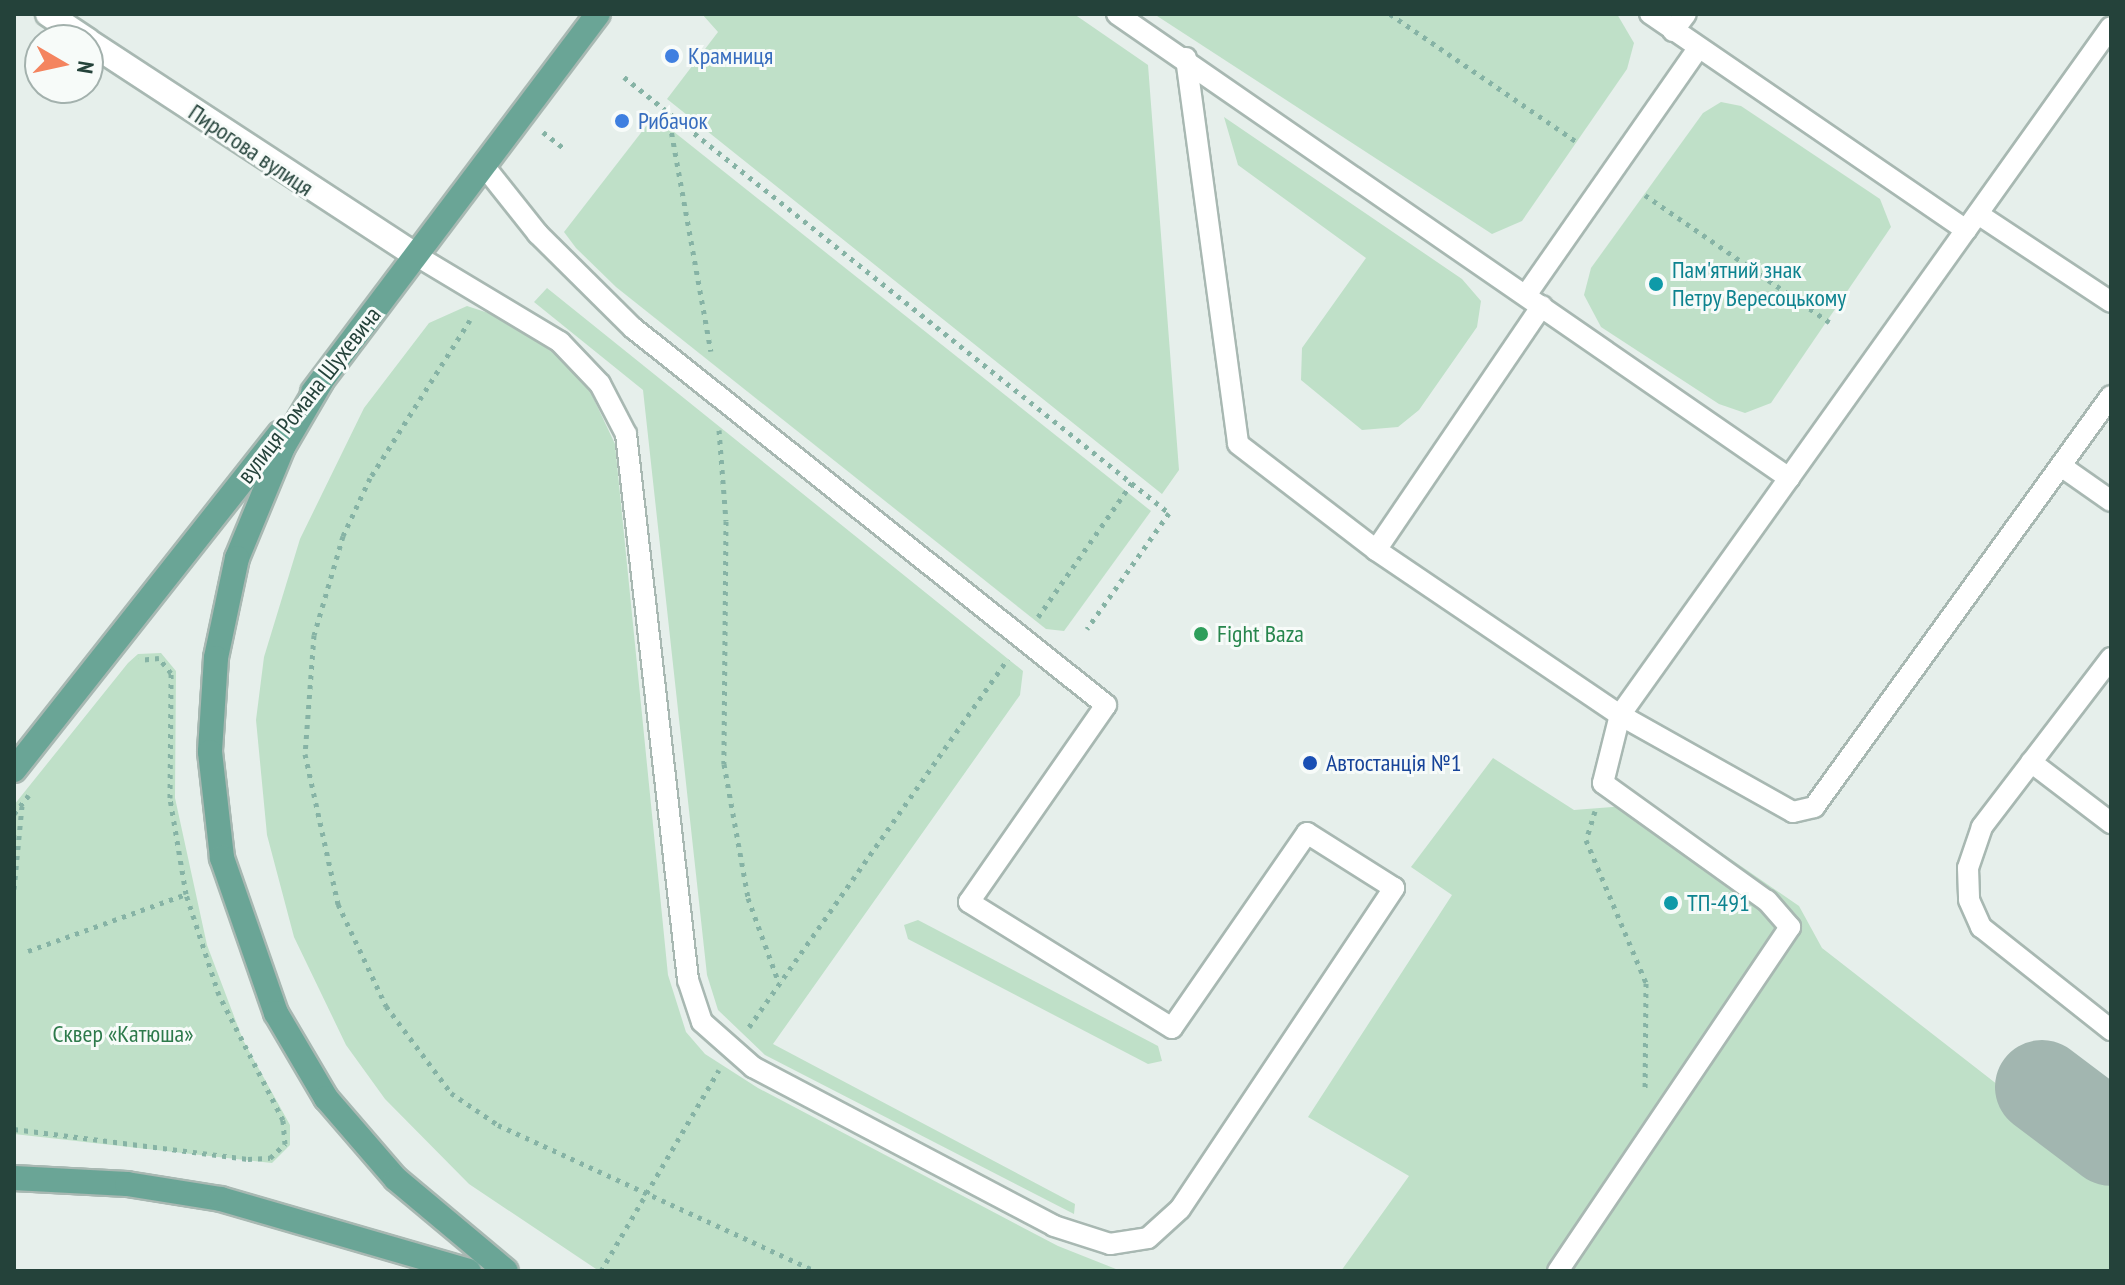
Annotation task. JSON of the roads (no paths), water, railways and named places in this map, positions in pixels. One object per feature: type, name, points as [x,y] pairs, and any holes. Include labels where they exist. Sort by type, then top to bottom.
[{"type":"main road","name":"вулиця Романа Шухевича","points":[[14,770],[321,382],[598,14]]},
{"type":"main road","points":[[321,382],[283,447],[237,558],[216,658],[210,752],[222,858],[276,1013],[326,1098],[396,1179],[506,1271]]},
{"type":"main road","points":[[14,1178],[127,1184],[221,1199],[469,1271]]},
{"type":"street","name":"Пирогова вулиця","points":[[104,51],[417,256]]},
{"type":"lane","points":[[1117,14],[1186,58],[1789,478]]},
{"type":"lane","points":[[1650,14],[1698,48],[1972,222],[2111,302]]},
{"type":"lane","points":[[1673,31],[1686,14]]},
{"type":"lane","points":[[1558,1271],[1790,927],[1767,901],[1603,783],[1620,715],[2111,27]]},
{"type":"lane","points":[[1376,550],[1698,48]]},
{"type":"lane","points":[[1186,58],[1238,444],[1376,550],[1620,715],[1804,814],[2111,396]]},
{"type":"lane","points":[[417,256],[487,296],[590,370],[632,451],[688,980],[702,1022],[753,1067],[1054,1226],[1110,1244],[1148,1238],[1180,1209],[1394,888],[1307,833],[1172,1028],[969,902],[1106,705],[633,328],[538,234],[484,166]]},
{"type":"lane","points":[[2061,466],[2111,501]]},
{"type":"lane","points":[[2111,658],[1982,827],[1968,868],[1969,900],[1981,927],[2111,1030]]},
{"type":"lane","points":[[2031,762],[2111,823]]},
{"type":"place","name":"Крамниця","points":[[672,56]]},
{"type":"place","name":"Рибачок","points":[[622,121]]},
{"type":"place","name":"Пам'ятний знак Петру Вересоцькому","points":[[1656,284]]},
{"type":"place","name":"Fight Baza","points":[[1201,634]]},
{"type":"place","name":"Автостанція №1","points":[[1310,763]]},
{"type":"place","name":"ТП-491","points":[[1671,903]]},
{"type":"park label","name":"Сквер «Катюша»","points":[[123,1034]]}]
